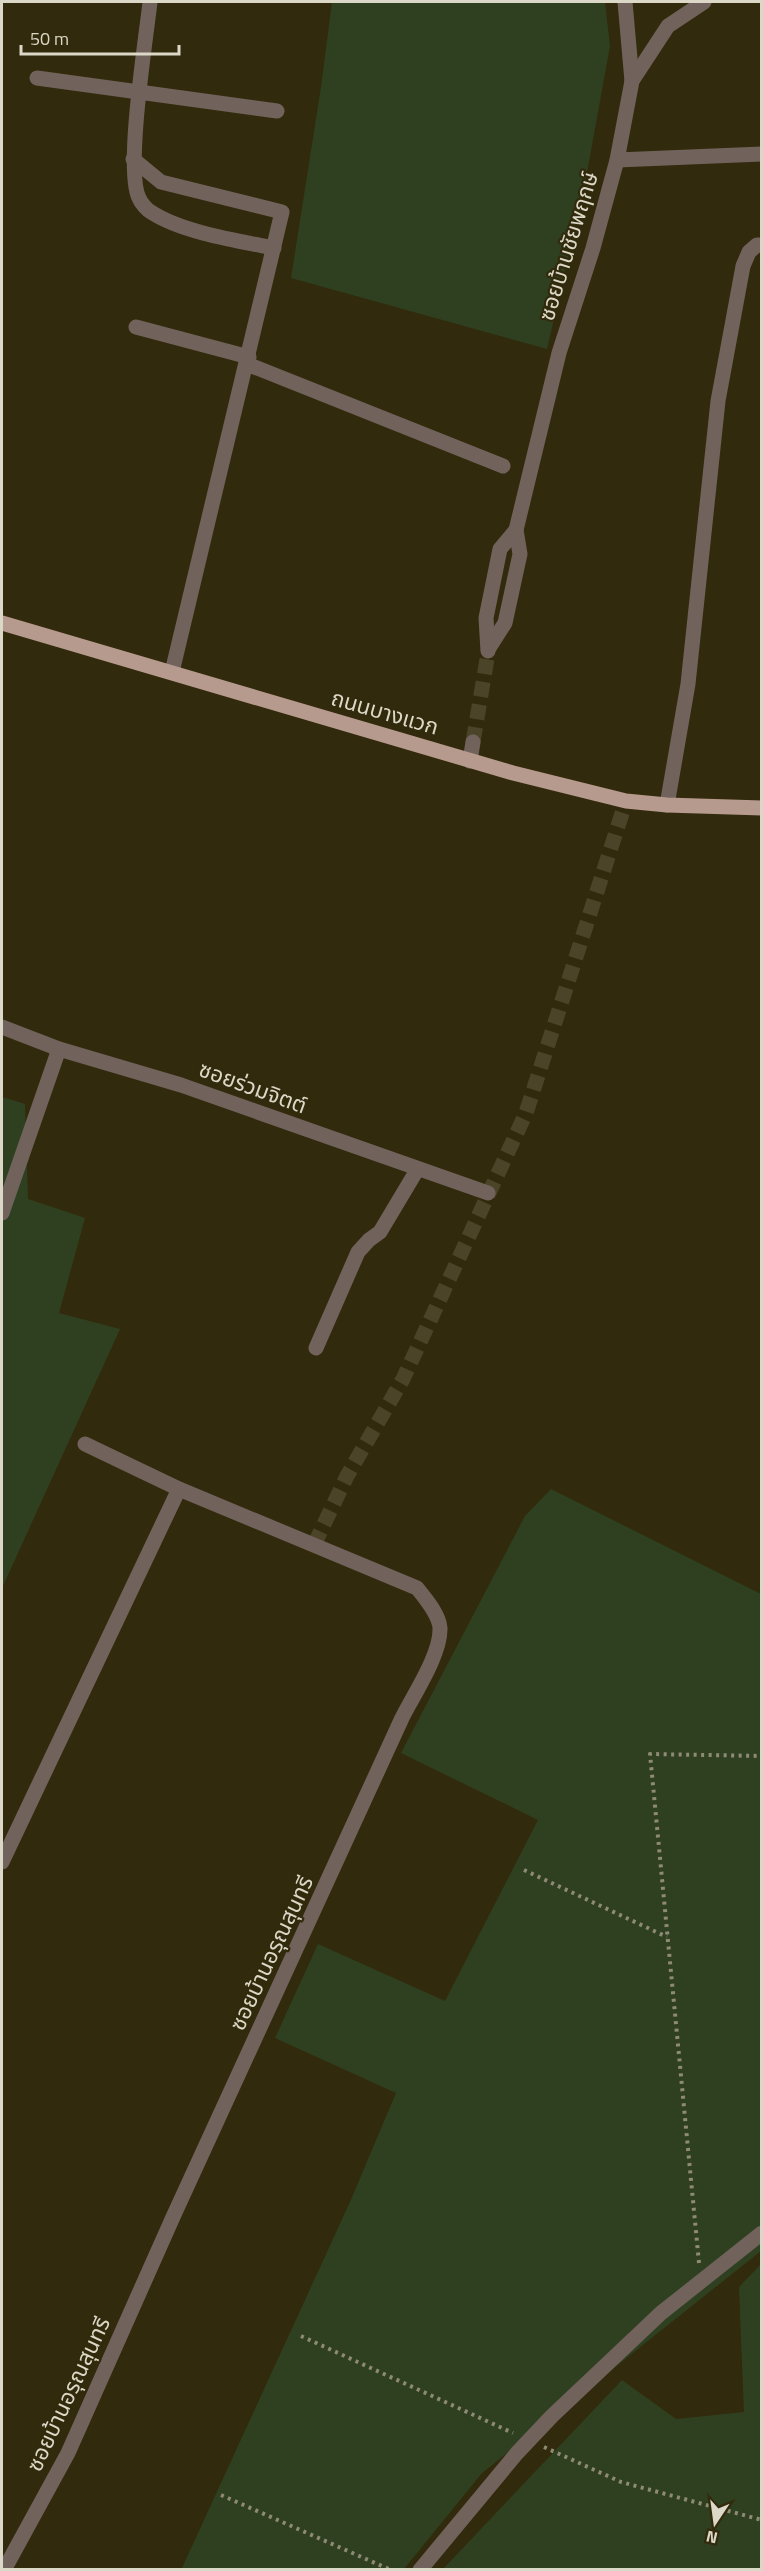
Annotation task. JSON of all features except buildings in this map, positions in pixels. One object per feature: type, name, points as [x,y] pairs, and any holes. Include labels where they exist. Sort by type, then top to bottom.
[{"type":"main road","name":"ถนนบางแวก","points":[[2,623],[470,760],[626,801],[668,805],[762,808]]},
{"type":"street","points":[[150,2],[133,159],[138,197],[149,212],[178,224],[274,249]]},
{"type":"street","points":[[625,2],[632,81]]},
{"type":"street","name":"ซอยบ้านชัยพฤกษ์","points":[[489,650],[506,623],[520,554],[516,530],[559,353],[593,248],[617,159],[632,81],[668,26],[704,2]]},
{"type":"street","points":[[37,78],[277,111]]},
{"type":"street","points":[[617,159],[762,154]]},
{"type":"street","points":[[133,159],[161,182],[282,212],[172,672]]},
{"type":"street","points":[[668,805],[688,684],[718,402],[743,266],[750,252],[757,245],[762,245]]},
{"type":"street","points":[[136,327],[248,361],[503,466]]},
{"type":"street","points":[[470,760],[473,741]]},
{"type":"street","name":"ซอยร่วมจิตต์","points":[[2,1027],[59,1048],[180,1085],[488,1194]]},
{"type":"street","points":[[2,1213],[59,1048]]},
{"type":"street","points":[[316,1348],[358,1252],[380,1232],[417,1170]]},
{"type":"street","name":"ซอยบ้านอรุณสุนทรี","points":[[4,2570],[68,2453],[173,2217],[402,1718],[435,1653],[440,1627],[429,1602],[417,1588],[179,1489],[86,1444]]},
{"type":"street","points":[[2,1862],[179,1489]]},
{"type":"street","points":[[420,2570],[529,2440],[661,2313],[762,2233]]},
{"type":"path","points":[[700,2280],[650,1754],[762,1756]]},
{"type":"path","points":[[524,1870],[668,1937]]},
{"type":"path","points":[[221,2495],[391,2570]]},
{"type":"green space","points":[[332,2],[605,2],[610,46],[584,189],[547,349],[291,278]]},
{"type":"green space","points":[[2,1097],[25,1104],[28,1199],[85,1218],[59,1313],[120,1329],[2,1588]]},
{"type":"green space","points":[[551,1489],[761,1594],[761,2251],[482,2473],[404,2569],[181,2570],[350,2202],[396,2093],[275,2038],[318,1944],[445,2001],[538,1820],[401,1753],[525,1516]]},
{"type":"green space","points":[[761,2264],[761,2569],[443,2569],[622,2380],[676,2419],[744,2412],[739,2287]]},
{"type":"tunnel","points":[[473,742],[488,653]]},
{"type":"tunnel","points":[[314,1545],[347,1476],[403,1379],[526,1113],[626,801]]}]
